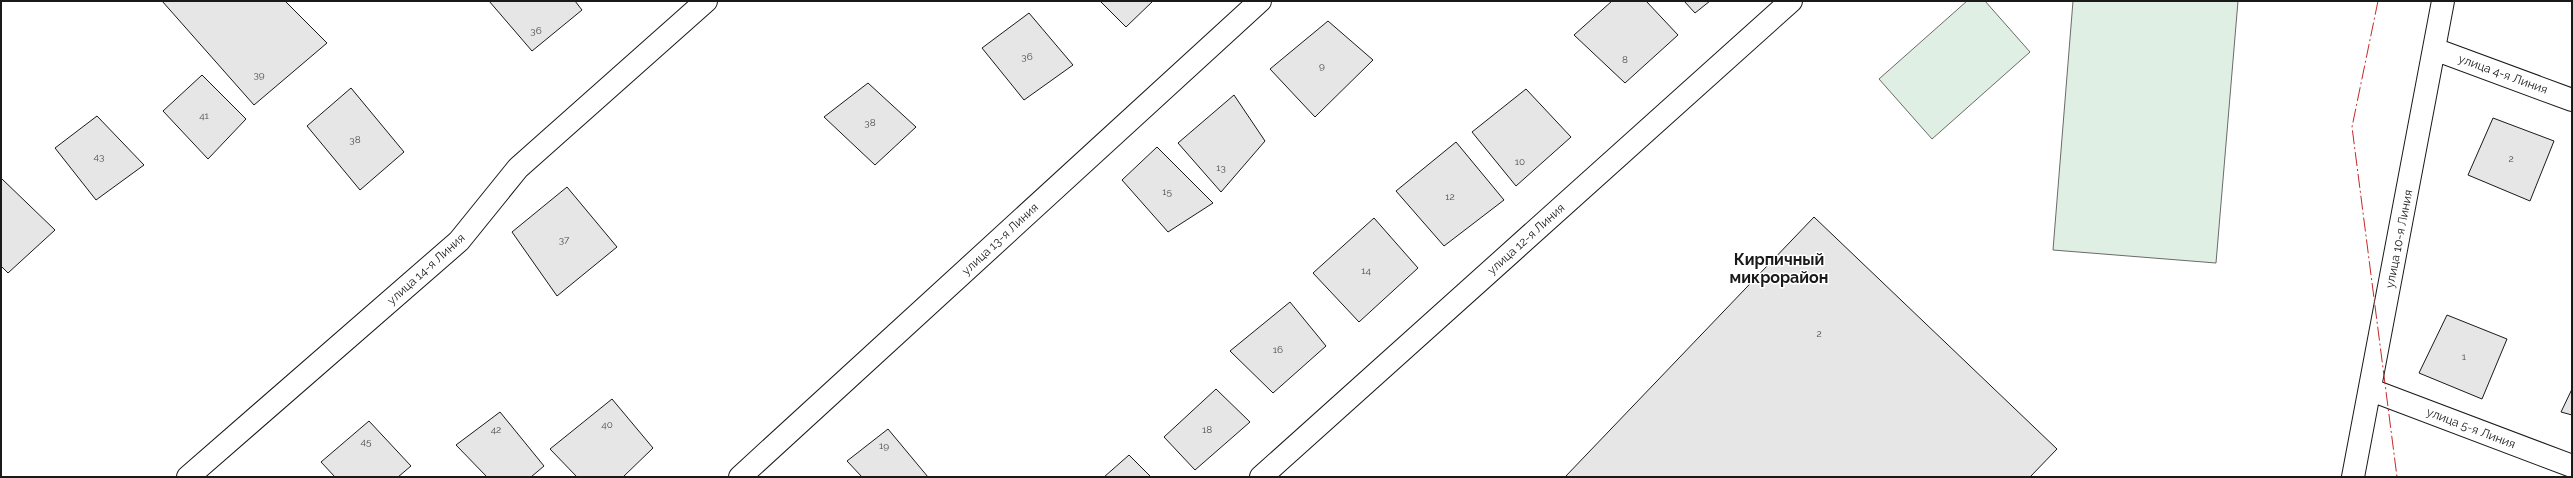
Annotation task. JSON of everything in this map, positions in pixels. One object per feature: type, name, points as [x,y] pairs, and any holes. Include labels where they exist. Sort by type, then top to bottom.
[{"type":"street","name":"улица 14-я Линия","points":[[188,477],[459,241],[518,168],[706,1]]},
{"type":"street","name":"улица 13-я Линия","points":[[740,477],[1260,1]]},
{"type":"street","name":"улица 12-я Линия","points":[[1261,477],[1791,1]]},
{"type":"street","name":"улица 10-я Линия","points":[[2353,477],[2371,390],[2443,1]]},
{"type":"street","name":"улица 4-я Линия","points":[[2434,49],[2572,100]]},
{"type":"street","name":"улица 5-я Линия","points":[[2371,390],[2572,466]]},
{"type":"green space","points":[[1967,1],[1985,1],[2030,52],[1932,139],[1879,79]]},
{"type":"green space","points":[[2073,1],[2238,1],[2216,263],[2053,250]]},
{"type":"building","points":[[162,1],[285,1],[327,43],[254,105]]},
{"type":"building","points":[[489,1],[575,1],[582,10],[532,51]]},
{"type":"building","points":[[1100,1],[1153,1],[1126,27]]},
{"type":"building","points":[[1612,1],[1646,1],[1678,35],[1625,83],[1574,35]]},
{"type":"building","points":[[1684,1],[1710,1],[1695,13]]},
{"type":"building","points":[[1029,13],[1073,65],[1024,100],[982,48]]},
{"type":"building","points":[[1328,21],[1373,60],[1315,117],[1270,69]]},
{"type":"building","points":[[202,75],[246,119],[208,159],[163,111]]},
{"type":"building","points":[[868,83],[916,127],[875,165],[824,117]]},
{"type":"building","points":[[351,88],[404,152],[360,190],[307,126]]},
{"type":"building","points":[[1526,89],[1571,137],[1516,186],[1472,132]]},
{"type":"building","points":[[1234,95],[1265,141],[1221,192],[1178,143]]},
{"type":"building","points":[[97,116],[144,165],[96,200],[55,148]]},
{"type":"building","points":[[2493,118],[2554,141],[2530,201],[2468,175]]},
{"type":"building","points":[[1456,142],[1504,200],[1444,246],[1396,191]]},
{"type":"building","points":[[1157,147],[1213,203],[1168,232],[1122,180]]},
{"type":"building","points":[[1,178],[55,230],[8,273],[1,266]]},
{"type":"building","points":[[567,187],[617,247],[557,296],[512,232]]},
{"type":"building","points":[[1814,217],[2057,449],[2030,477],[1565,477]]},
{"type":"building","points":[[1374,218],[1418,268],[1359,322],[1313,273]]},
{"type":"building","points":[[1290,302],[1326,346],[1273,393],[1230,351]]},
{"type":"building","points":[[2447,315],[2507,339],[2482,399],[2419,373]]},
{"type":"building","points":[[1216,389],[1250,422],[1195,470],[1164,437]]},
{"type":"building","points":[[2572,389],[2572,415],[2561,412]]},
{"type":"building","points":[[612,399],[653,448],[623,477],[577,477],[550,449]]},
{"type":"building","points":[[500,412],[544,466],[531,477],[487,477],[456,445]]},
{"type":"building","points":[[369,421],[411,466],[398,477],[335,477],[321,462]]},
{"type":"building","points":[[888,429],[928,477],[862,477],[847,461]]},
{"type":"building","points":[[1129,455],[1151,477],[1104,477]]},
{"type":"power","points":[[2378,1],[2352,127],[2397,477]]},
{"type":"district","name":"Кирпичный микрорайон","points":[[1779,268]]}]
